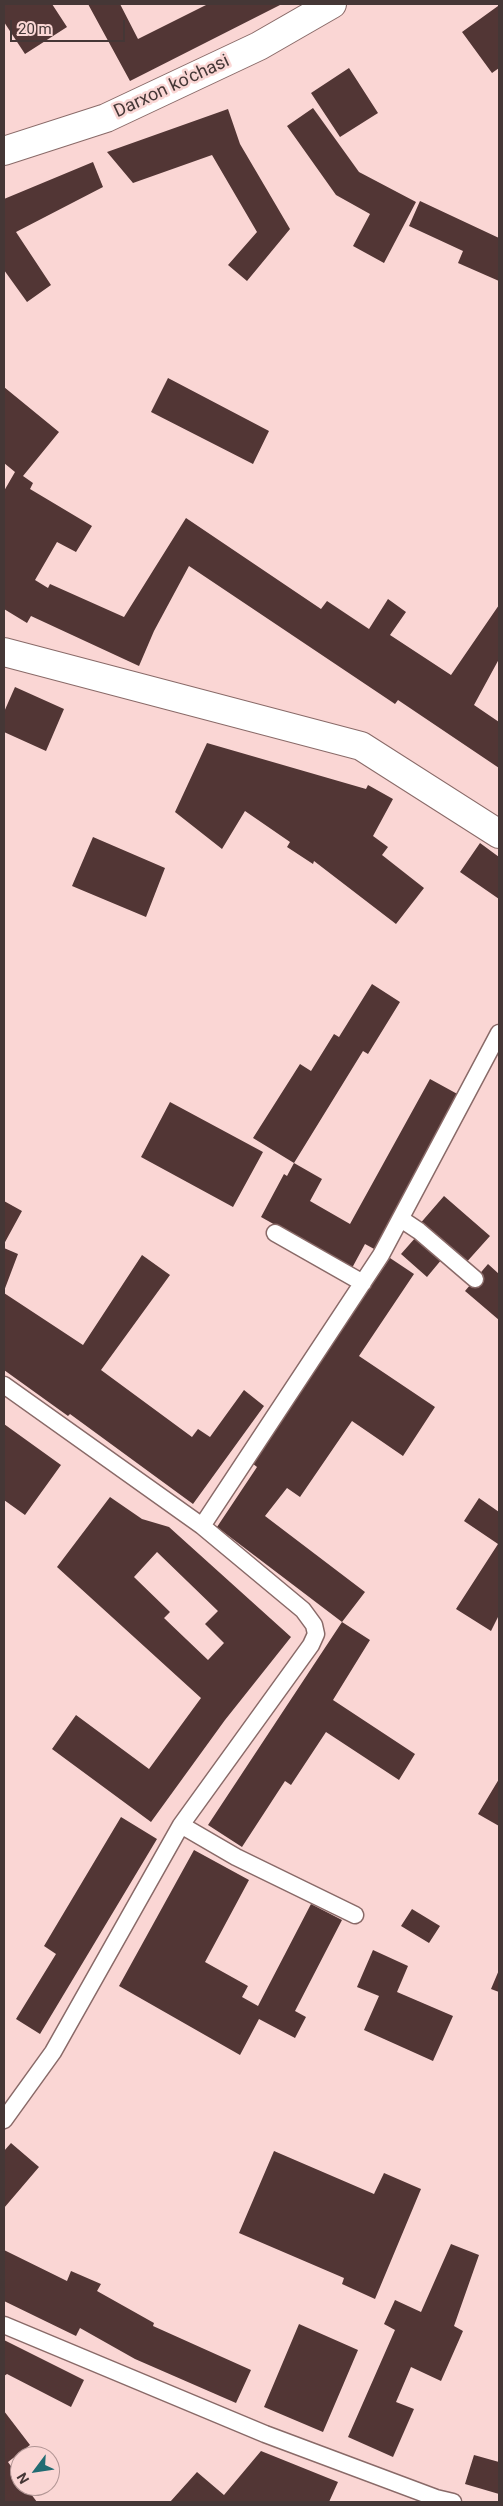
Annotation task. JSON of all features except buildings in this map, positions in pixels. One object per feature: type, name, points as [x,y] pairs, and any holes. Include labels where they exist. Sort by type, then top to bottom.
[{"type":"street","name":"Darxon ko'chasi","points":[[4,151],[106,118],[259,46],[332,4]]},
{"type":"street","points":[[4,652],[361,746],[499,834]]},
{"type":"lane","points":[[202,1526],[363,1283],[400,1219],[499,1033]]},
{"type":"lane","points":[[400,1219],[419,1231],[475,1279]]},
{"type":"lane","points":[[275,1233],[363,1283]]},
{"type":"lane","points":[[4,1385],[202,1526],[303,1610],[314,1625],[316,1634],[311,1645],[182,1825],[53,2052],[4,2120]]},
{"type":"lane","points":[[182,1825],[236,1857],[355,1916]]},
{"type":"lane","points":[[4,2325],[265,2434],[436,2498],[453,2502]]}]
